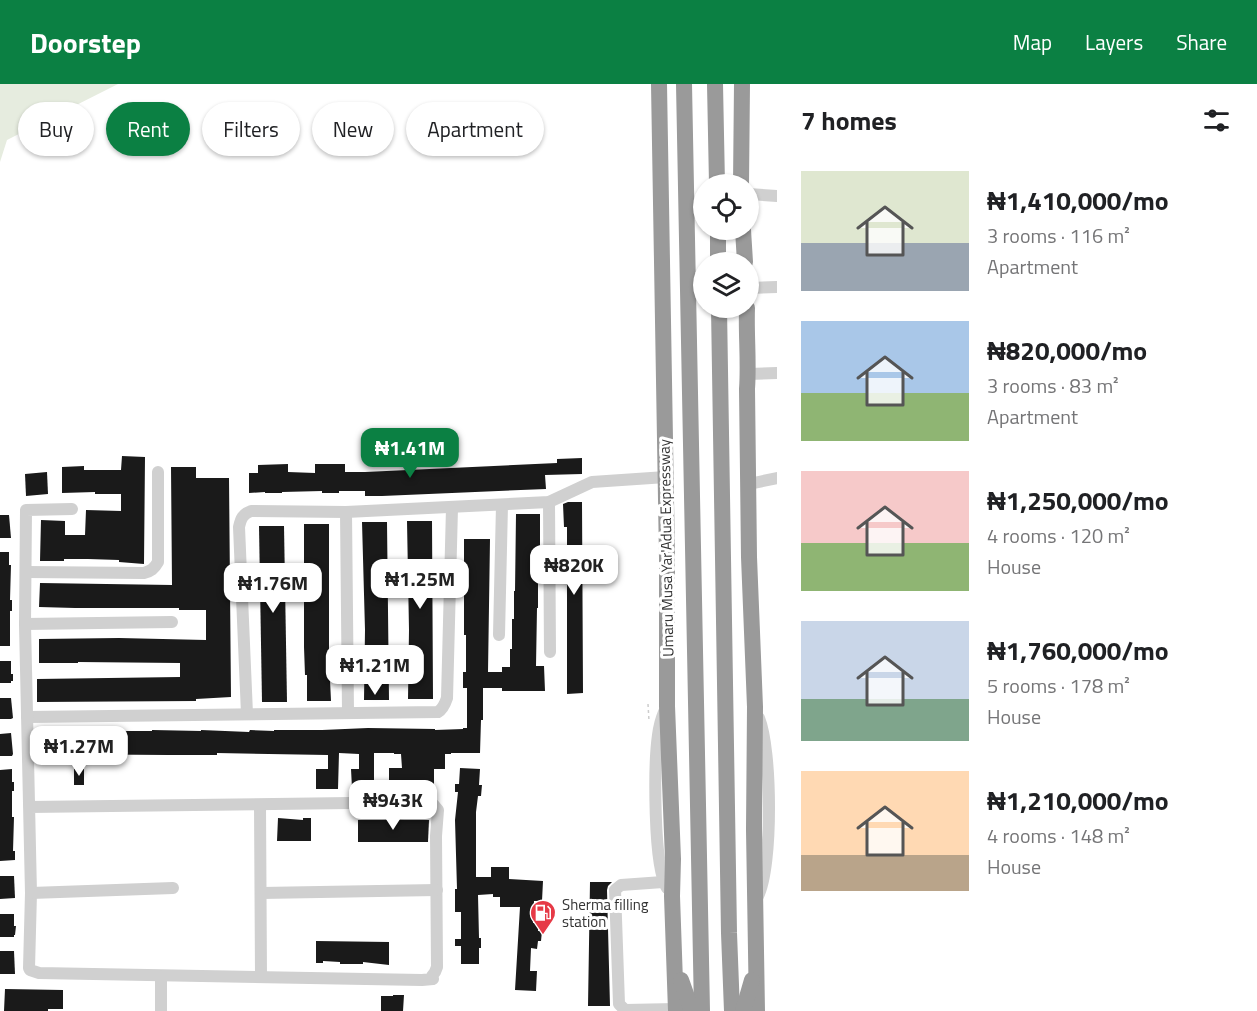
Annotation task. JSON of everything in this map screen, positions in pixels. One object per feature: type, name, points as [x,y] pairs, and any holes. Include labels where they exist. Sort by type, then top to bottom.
[{"type":"highway","name":"Umaru Musa Yar'Adua Expressway","points":[[659,84],[668,568],[668,706],[673,859],[668,889],[681,1010]]},
{"type":"highway","name":"Umaru Musa Yar'Adua Expressway","points":[[684,84],[702,1011]]},
{"type":"highway","points":[[715,84],[717,174]]},
{"type":"highway","points":[[741,174],[742,84]]},
{"type":"highway","points":[[719,318],[732,1011]]},
{"type":"highway","points":[[747,318],[749,557],[755,707],[754,830],[757,1011]]},
{"type":"highway","points":[[743,1011],[756,966]]},
{"type":"street","points":[[759,195],[777,196]]},
{"type":"street","points":[[759,288],[777,287]]},
{"type":"street","points":[[748,374],[777,373]]},
{"type":"street","points":[[26,572],[144,573],[154,568],[158,562],[158,472]]},
{"type":"street","points":[[247,714],[239,527],[244,514],[251,511],[346,512],[549,502],[592,482],[666,477]]},
{"type":"street","points":[[749,484],[777,478]]},
{"type":"street","points":[[549,502],[550,652]]},
{"type":"street","points":[[499,635],[502,505]]},
{"type":"street","points":[[27,717],[438,712],[445,705],[447,698],[452,508]]},
{"type":"street","points":[[29,807],[428,802],[438,810],[436,836],[437,967],[432,979],[422,980],[39,973],[29,968],[31,893],[29,807],[25,624],[26,510],[72,509]]},
{"type":"street","points":[[346,512],[348,712]]},
{"type":"street","points":[[25,624],[172,622]]},
{"type":"street","points":[[260,805],[261,977]]},
{"type":"street","points":[[668,889],[621,885],[615,891],[619,1004],[625,1010],[681,1010]]},
{"type":"street","points":[[31,893],[173,888]]},
{"type":"street","points":[[261,893],[437,890]]},
{"type":"street","points":[[161,976],[161,1011]]},
{"type":"path","points":[[648,704],[650,723]]},
{"type":"shaded area","points":[[0,84],[118,84],[82,102],[18,102],[18,134],[7,140],[0,162]]},
{"type":"building","points":[[122,456],[145,457],[144,564],[88,559],[40,561],[41,520],[65,521],[65,535],[85,535],[86,510],[121,511],[121,494],[62,493],[62,467],[84,466],[84,470],[121,470]]},
{"type":"building","points":[[582,458],[582,474],[545,475],[546,489],[382,496],[365,496],[365,491],[249,493],[249,473],[258,473],[258,465],[288,464],[288,472],[315,473],[315,464],[345,464],[345,472],[365,472],[557,463],[557,459]]},
{"type":"building","points":[[171,467],[196,467],[196,478],[229,478],[231,697],[196,699],[196,701],[37,702],[37,679],[180,677],[180,663],[39,663],[39,639],[206,640],[206,610],[39,607],[40,583],[172,585]]},
{"type":"building","points":[[47,472],[48,494],[26,496],[25,474]]},
{"type":"building","points":[[582,502],[583,693],[567,694],[567,527],[564,527],[563,504]]},
{"type":"building","points":[[516,514],[540,514],[536,666],[544,666],[545,691],[502,691],[502,688],[483,688],[480,753],[445,754],[445,769],[434,769],[434,789],[389,788],[389,768],[402,768],[401,754],[394,753],[374,753],[374,788],[352,788],[351,769],[359,769],[359,754],[339,753],[338,789],[316,789],[316,769],[328,769],[328,755],[36,754],[37,731],[249,732],[250,730],[467,728],[467,688],[463,688],[463,672],[466,672],[464,539],[490,539],[488,672],[502,672],[502,667],[510,667],[510,649],[512,649]]},
{"type":"building","points":[[0,515],[9,515],[11,538],[0,538]]},
{"type":"building","points":[[407,521],[432,521],[433,699],[408,699]]},
{"type":"building","points":[[362,522],[387,522],[389,700],[364,700]]},
{"type":"building","points":[[304,524],[329,524],[331,701],[307,701],[304,647]]},
{"type":"building","points":[[259,526],[284,526],[287,702],[262,702]]},
{"type":"building","points":[[0,552],[9,552],[9,565],[11,565],[10,646],[0,646]]},
{"type":"building","points":[[0,661],[11,661],[13,681],[11,683],[0,683]]},
{"type":"building","points":[[0,698],[11,698],[13,718],[0,719]]},
{"type":"building","points":[[11,733],[13,754],[12,756],[0,756],[0,734]]},
{"type":"building","points":[[460,768],[480,769],[479,785],[482,785],[476,812],[476,877],[491,877],[491,867],[509,867],[509,879],[543,881],[542,901],[534,901],[533,923],[539,923],[538,931],[542,931],[541,941],[538,941],[537,949],[531,948],[530,971],[537,971],[536,991],[515,990],[520,907],[500,907],[500,897],[493,897],[493,894],[478,895],[479,938],[481,938],[479,964],[461,964],[461,946],[455,946],[455,939],[461,939],[461,912],[455,912],[455,889],[457,889],[455,820],[458,792],[455,792],[455,784],[459,784]]},
{"type":"building","points":[[12,769],[15,860],[0,861],[0,770]]},
{"type":"building","points":[[74,769],[84,769],[84,785],[74,785]]},
{"type":"building","points":[[278,818],[303,820],[303,818],[311,818],[311,841],[277,841]]},
{"type":"building","points":[[358,820],[429,820],[428,842],[358,842]]},
{"type":"building","points":[[0,876],[14,876],[15,898],[0,899]]},
{"type":"building","points":[[590,882],[612,882],[607,890],[610,1006],[588,1006]]},
{"type":"building","points":[[0,914],[14,914],[14,926],[16,926],[14,937],[0,937]]},
{"type":"building","points":[[316,941],[389,942],[389,965],[363,962],[363,964],[323,961],[323,963],[316,963]]},
{"type":"building","points":[[0,951],[14,951],[15,974],[0,974]]},
{"type":"building","points":[[5,989],[63,990],[63,1009],[4,1011]]},
{"type":"building","points":[[404,995],[403,1011],[381,1011],[381,996]]},
{"type":"place","name":"Sherma filling station","points":[[543,936]]}]
